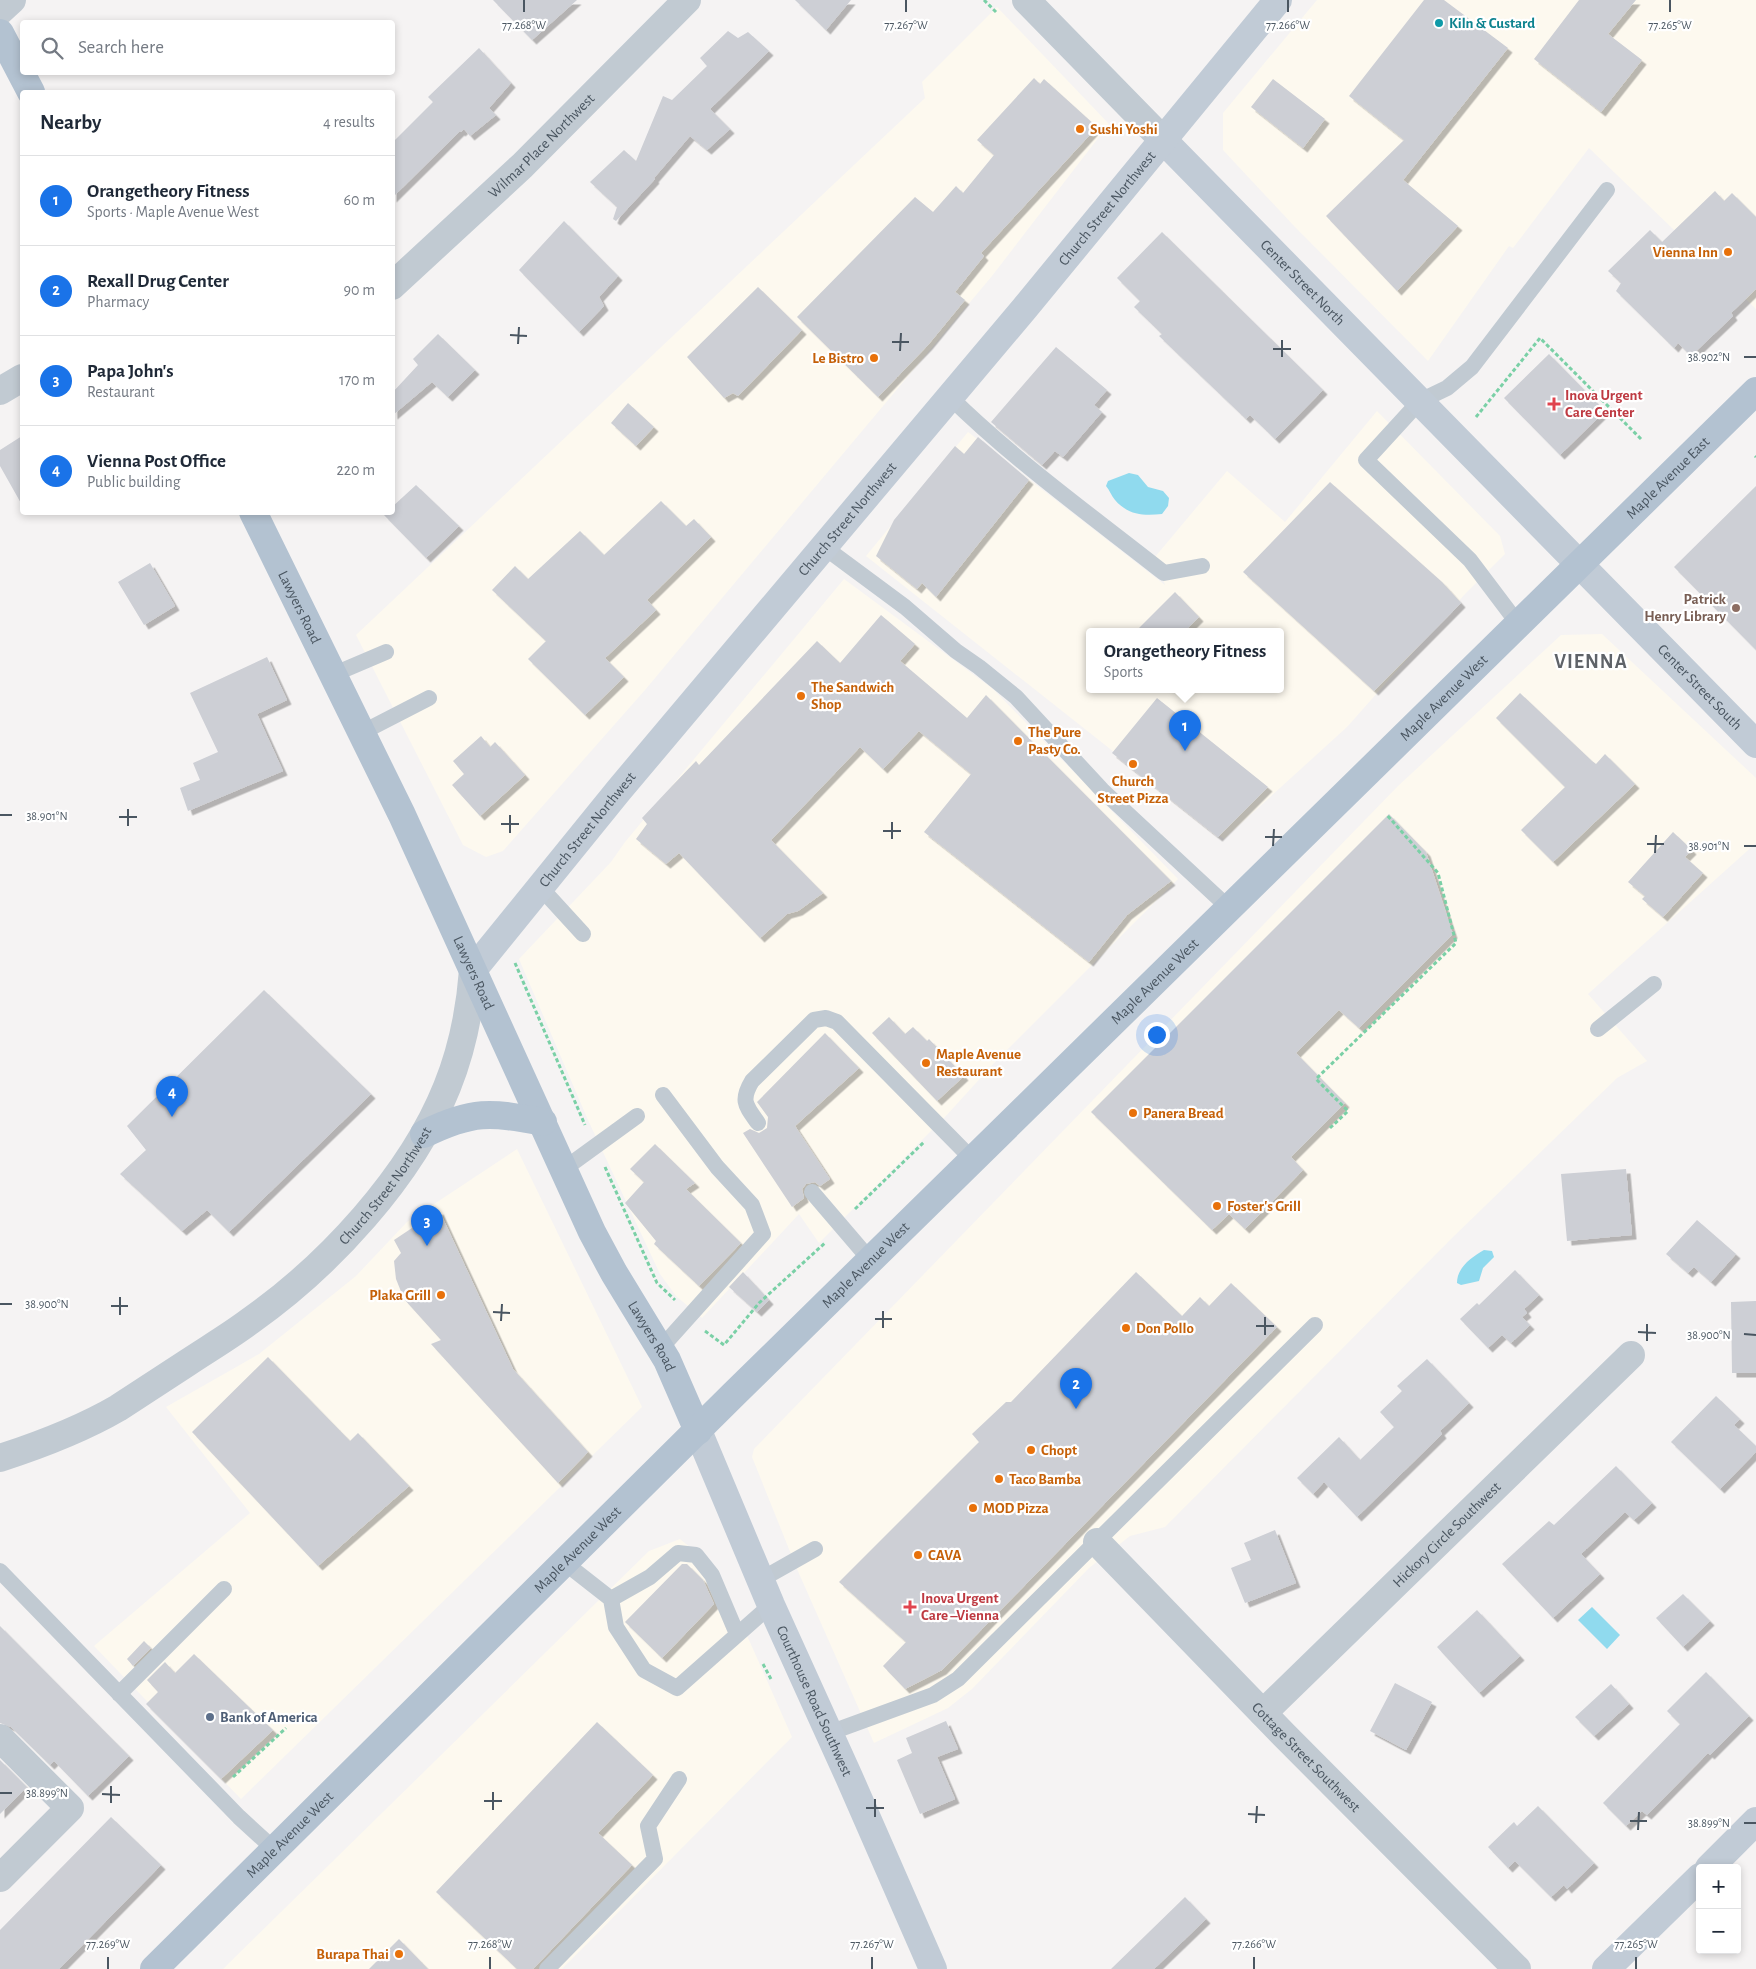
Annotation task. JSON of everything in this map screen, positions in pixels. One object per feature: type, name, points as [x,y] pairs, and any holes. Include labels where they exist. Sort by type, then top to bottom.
[{"type":"main road","points":[[1,38],[20,72]]},
{"type":"main road","points":[[22,75],[30,90]]},
{"type":"main road","name":"Maple Avenue East","points":[[1580,565],[1756,391]]},
{"type":"main road","name":"Lawyers Road","points":[[254,515],[402,815],[592,1232],[682,1390],[698,1431]]},
{"type":"main road","name":"Maple Avenue West","points":[[154,1969],[870,1261],[1368,773],[1400,738],[1580,565]]},
{"type":"main road","points":[[424,1134],[461,1118],[490,1113],[543,1122]]},
{"type":"street","points":[[0,11],[12,0]]},
{"type":"street","name":"Wilmar Place Northwest","points":[[395,283],[529,159],[686,0]]},
{"type":"street","name":"Center Street North","points":[[1026,0],[1580,565]]},
{"type":"street","name":"Church Street Northwest","points":[[0,1458],[54,1438],[116,1408],[251,1321],[304,1278],[349,1234],[388,1187],[424,1134],[447,1087],[463,1038],[473,970],[1278,0]]},
{"type":"street","points":[[0,391],[20,379]]},
{"type":"street","name":"Center Street South","points":[[1580,565],[1756,744]]},
{"type":"street","name":"Hickory Circle Southwest","points":[[1263,1714],[1631,1355]]},
{"type":"street","name":"Courthouse Road Southwest","points":[[698,1431],[760,1580],[933,1969]]},
{"type":"street","name":"Cottage Street Southwest","points":[[1097,1542],[1263,1714],[1517,1969]]},
{"type":"street","points":[[0,1738],[70,1808],[0,1878]]},
{"type":"street","points":[[1713,1864],[1756,1821]]},
{"type":"street","points":[[1606,1969],[1696,1881]]},
{"type":"lane","points":[[1519,625],[1470,560],[1366,460],[1420,402],[1447,388],[1472,367],[1539,282],[1607,190]]},
{"type":"lane","points":[[950,397],[968,415],[1164,573],[1202,566]]},
{"type":"lane","points":[[824,547],[905,607],[956,651],[980,667],[1016,698],[1102,790],[1230,909]]},
{"type":"lane","points":[[332,675],[386,652]]},
{"type":"lane","points":[[361,733],[429,698]]},
{"type":"lane","points":[[540,887],[583,934]]},
{"type":"lane","points":[[1598,1029],[1654,984]]},
{"type":"lane","points":[[758,1123],[745,1105],[746,1092],[752,1081],[814,1020],[826,1018],[837,1022],[974,1160]]},
{"type":"lane","points":[[660,1349],[763,1234],[752,1205],[717,1167],[663,1096]]},
{"type":"lane","points":[[564,1168],[637,1116]]},
{"type":"lane","points":[[812,1192],[870,1261]]},
{"type":"lane","points":[[829,1733],[933,1695],[958,1679],[1315,1325]]},
{"type":"lane","points":[[760,1580],[815,1549]]},
{"type":"lane","points":[[611,1600],[650,1577],[678,1553],[696,1555],[712,1575],[737,1634]]},
{"type":"lane","points":[[565,1564],[611,1600],[616,1627],[644,1670],[677,1688],[771,1605]]},
{"type":"lane","points":[[0,1571],[216,1794],[275,1850]]},
{"type":"lane","points":[[119,1694],[224,1589]]},
{"type":"lane","points":[[547,1969],[655,1859],[648,1826],[679,1779]]},
{"type":"path","points":[[984,0],[997,13]]},
{"type":"path","points":[[1476,417],[1540,338],[1641,439]]},
{"type":"path","points":[[1330,1128],[1348,1111],[1316,1079],[1456,943],[1438,873],[1387,815]]},
{"type":"path","points":[[512,956],[594,1145],[657,1283],[703,1329],[724,1345],[759,1303],[816,1252],[866,1196],[927,1139]]},
{"type":"path","points":[[216,1794],[286,1728]]},
{"type":"shaded area","points":[[1317,0],[1756,0],[1756,309],[1589,148],[1513,248],[1509,246],[1428,361],[1295,227],[1223,150],[1223,113]]},
{"type":"shaded area","points":[[997,7],[1109,124],[992,276],[645,690],[503,851],[486,857],[463,845],[356,635],[925,98],[922,82]]},
{"type":"shaded area","points":[[1377,411],[1500,536],[1505,554],[1465,594],[1347,727],[1224,839],[866,556],[968,432],[1165,585],[1155,557],[1227,471],[1285,522]]},
{"type":"shaded area","points":[[844,579],[993,689],[1178,879],[996,1061],[945,1117],[819,1243],[799,1214],[702,1318],[676,1296],[660,1274],[588,1120],[519,959],[611,862],[625,842]]},
{"type":"shaded area","points":[[1602,634],[1756,778],[1756,843],[1588,994],[1647,1061],[1617,1078],[1451,1239],[1165,1527],[1130,1536],[1089,1568],[972,1689],[948,1708],[874,1743],[797,1569],[752,1457],[754,1449],[1398,786],[1561,635]]},
{"type":"shaded area","points":[[517,1149],[642,1407],[241,1799],[94,1646],[250,1513],[166,1407],[259,1354],[356,1276],[407,1222]]},
{"type":"shaded area","points":[[680,1539],[709,1563],[749,1640],[792,1737],[562,1969],[223,1969],[649,1551]]},
{"type":"water","points":[[1129,473],[1138,475],[1148,487],[1163,491],[1169,498],[1168,506],[1162,514],[1148,515],[1131,512],[1115,500],[1106,486],[1108,481]]},
{"type":"water","points":[[1484,1250],[1492,1251],[1494,1257],[1483,1268],[1479,1281],[1461,1285],[1457,1283],[1462,1267]]},
{"type":"water","points":[[1592,1607],[1620,1635],[1607,1649],[1578,1620]]},
{"type":"building","points":[[493,0],[577,0],[532,40]]},
{"type":"building","points":[[795,0],[851,0],[826,30]]},
{"type":"building","points":[[1424,0],[1444,0],[1508,48],[1403,180],[1458,226],[1397,291],[1326,216],[1404,140],[1349,96]]},
{"type":"building","points":[[1579,0],[1636,0],[1608,34],[1642,60],[1601,112],[1534,59]]},
{"type":"building","points":[[728,31],[738,38],[748,32],[769,51],[710,109],[730,129],[707,150],[690,136],[655,179],[616,221],[613,219],[617,207],[590,182],[624,150],[636,161],[663,96],[672,100],[707,66],[700,58]]},
{"type":"building","points":[[479,48],[511,83],[489,108],[496,115],[470,136],[464,129],[460,131],[395,195],[395,140],[433,102],[428,97]]},
{"type":"building","points":[[1034,78],[1040,84],[1044,79],[1097,127],[981,253],[984,256],[955,292],[965,300],[928,345],[878,397],[797,317],[915,197],[933,212],[956,186],[963,193],[994,155],[977,140]]},
{"type":"building","points":[[1273,79],[1325,119],[1303,148],[1251,107]]},
{"type":"building","points":[[1715,191],[1724,201],[1732,193],[1756,217],[1756,289],[1731,313],[1733,316],[1691,356],[1678,343],[1674,348],[1616,291],[1621,283],[1608,271],[1650,230],[1662,242]]},
{"type":"building","points":[[564,221],[618,276],[599,297],[604,306],[579,332],[519,270]]},
{"type":"building","points":[[1162,232],[1323,390],[1275,439],[1250,415],[1246,419],[1159,336],[1162,334],[1134,307],[1140,301],[1117,278]]},
{"type":"building","points":[[758,287],[802,330],[738,396],[733,393],[724,398],[687,357]]},
{"type":"building","points":[[438,334],[475,370],[448,397],[432,382],[395,413],[395,390],[418,365],[413,359]]},
{"type":"building","points":[[1056,347],[1107,390],[1094,405],[1102,412],[1063,457],[1055,451],[1042,465],[991,422]]},
{"type":"building","name":"Inova Urgent Care Center","points":[[1549,354],[1605,411],[1560,455],[1504,398]]},
{"type":"building","points":[[628,403],[654,427],[636,446],[611,423]]},
{"type":"building","points":[[20,437],[20,501],[0,466],[0,450]]},
{"type":"building","points":[[978,437],[1029,480],[936,597],[922,583],[917,589],[876,556],[894,520],[955,446],[964,454]]},
{"type":"building","points":[[1330,482],[1442,582],[1461,603],[1374,691],[1243,572]]},
{"type":"building","points":[[416,485],[459,526],[426,558],[384,515],[395,515],[395,504]]},
{"type":"building","name":"Patrick Henry Library","points":[[1756,486],[1756,650],[1674,567]]},
{"type":"building","points":[[661,501],[686,526],[694,519],[711,537],[647,600],[656,610],[605,658],[624,677],[585,715],[528,659],[546,641],[492,590],[515,566],[528,579],[580,531],[604,555]]},
{"type":"building","points":[[150,563],[175,606],[144,625],[118,582]]},
{"type":"building","points":[[1175,592],[1199,617],[1188,628],[1139,628]]},
{"type":"building","points":[[881,615],[915,644],[900,661],[967,718],[986,695],[1171,881],[1127,915],[1089,962],[924,832],[971,774],[919,731],[883,769],[860,747],[771,840],[823,893],[798,911],[787,914],[760,938],[679,853],[666,864],[636,839],[647,824],[642,818],[696,761],[699,765],[817,641],[840,663]]},
{"type":"building","points":[[267,657],[287,700],[257,714],[283,771],[188,811],[180,788],[200,780],[193,763],[218,752],[190,693]]},
{"type":"building","points":[[1520,693],[1592,761],[1596,764],[1605,754],[1635,784],[1553,862],[1521,830],[1565,787],[1496,718]]},
{"type":"building","points":[[1157,698],[1268,787],[1218,837],[1112,753]]},
{"type":"building","points":[[481,736],[490,747],[495,742],[525,775],[480,816],[452,785],[464,774],[453,761]]},
{"type":"building","points":[[1389,814],[1426,852],[1453,934],[1359,1028],[1339,1010],[1296,1053],[1345,1103],[1291,1157],[1303,1170],[1245,1229],[1229,1214],[1212,1230],[1091,1112]]},
{"type":"building","points":[[1673,832],[1692,850],[1685,857],[1703,873],[1663,917],[1642,899],[1645,896],[1628,882]]},
{"type":"building","points":[[264,990],[371,1094],[229,1232],[207,1210],[182,1231],[120,1174],[146,1150],[127,1126]]},
{"type":"building","name":"Maple Avenue Restaurant","points":[[889,1017],[905,1034],[913,1027],[927,1041],[929,1039],[964,1076],[937,1101],[872,1033]]},
{"type":"building","points":[[825,1033],[859,1068],[795,1126],[830,1179],[820,1186],[815,1182],[806,1184],[802,1189],[804,1198],[792,1207],[743,1133],[750,1129],[759,1133],[767,1128],[768,1117],[757,1102]]},
{"type":"building","points":[[655,1144],[695,1183],[686,1189],[741,1243],[699,1286],[654,1244],[656,1241],[625,1203],[644,1182],[630,1169]]},
{"type":"building","points":[[1626,1169],[1632,1235],[1567,1241],[1561,1174]]},
{"type":"building","points":[[439,1210],[513,1369],[588,1452],[558,1483],[431,1344],[441,1340],[404,1299],[396,1279],[394,1261],[401,1253],[394,1240]]},
{"type":"building","points":[[1697,1220],[1736,1254],[1711,1282],[1694,1267],[1688,1273],[1666,1254]]},
{"type":"building","points":[[1515,1270],[1539,1295],[1524,1309],[1527,1313],[1522,1317],[1530,1325],[1511,1343],[1502,1335],[1488,1348],[1460,1319],[1477,1303],[1479,1305]]},
{"type":"building","points":[[743,1272],[769,1300],[757,1312],[729,1287]]},
{"type":"building","points":[[1136,1272],[1182,1316],[1200,1297],[1209,1306],[1231,1283],[1277,1327],[942,1670],[905,1689],[883,1666],[906,1642],[839,1582],[979,1442],[972,1434],[1006,1402],[1011,1402]]},
{"type":"building","points":[[1756,1301],[1756,1373],[1732,1373],[1731,1302]]},
{"type":"building","points":[[268,1357],[350,1441],[358,1433],[409,1486],[318,1566],[192,1432]]},
{"type":"building","points":[[1427,1359],[1469,1403],[1440,1431],[1442,1434],[1357,1517],[1324,1482],[1313,1494],[1297,1478],[1339,1437],[1360,1460],[1394,1427],[1380,1412],[1402,1391],[1397,1386]]},
{"type":"building","points":[[1716,1396],[1740,1419],[1734,1425],[1756,1446],[1756,1452],[1720,1489],[1671,1442]]},
{"type":"building","points":[[1616,1466],[1652,1503],[1634,1520],[1625,1512],[1581,1554],[1600,1574],[1553,1618],[1502,1564],[1549,1521],[1554,1525]]},
{"type":"building","points":[[1275,1530],[1296,1583],[1245,1603],[1231,1568],[1251,1560],[1244,1543]]},
{"type":"building","points":[[682,1564],[687,1564],[703,1580],[714,1604],[662,1658],[625,1622]]},
{"type":"building","points":[[1683,1594],[1710,1621],[1683,1647],[1656,1618]]},
{"type":"building","points":[[1477,1610],[1520,1656],[1479,1693],[1437,1647]]},
{"type":"building","points":[[0,1626],[129,1756],[88,1796],[54,1761],[50,1765],[11,1727],[0,1723]]},
{"type":"building","points":[[144,1641],[151,1648],[133,1666],[127,1659]]},
{"type":"building","name":"Bank of America","points":[[194,1654],[273,1730],[221,1779],[146,1704],[158,1692],[147,1680],[165,1662],[175,1673]]},
{"type":"building","points":[[1706,1672],[1749,1716],[1710,1755],[1708,1753],[1647,1815],[1642,1811],[1626,1826],[1603,1803],[1680,1724],[1667,1711]]},
{"type":"building","points":[[1395,1683],[1432,1702],[1406,1750],[1370,1731]]},
{"type":"building","points":[[1611,1684],[1629,1704],[1594,1736],[1575,1717]]},
{"type":"building","points":[[946,1721],[958,1749],[937,1757],[955,1799],[920,1814],[897,1760],[912,1753],[906,1738]]},
{"type":"building","points":[[597,1722],[653,1775],[598,1833],[632,1865],[533,1969],[517,1969],[436,1892]]},
{"type":"building","points":[[0,1760],[27,1787],[0,1814]]},
{"type":"building","points":[[1538,1806],[1594,1863],[1567,1889],[1564,1885],[1551,1897],[1515,1861],[1508,1868],[1488,1847],[1514,1822],[1517,1826]]},
{"type":"building","points":[[111,1817],[161,1865],[59,1969],[0,1969],[0,1930]]},
{"type":"building","points":[[1185,1897],[1206,1919],[1154,1969],[1111,1969]]},
{"type":"building","name":"Burapa Thai","points":[[399,1939],[428,1969],[369,1969]]},
{"type":"place","name":"Kiln & Custard","points":[[1439,23]]},
{"type":"place","name":"Sushi Yoshi","points":[[1080,129]]},
{"type":"place","name":"Vienna Inn","points":[[1728,252]]},
{"type":"place","name":"Le Bistro","points":[[874,358]]},
{"type":"place","name":"Inova Urgent Care Center","points":[[1554,404]]},
{"type":"place","name":"Patrick Henry Library","points":[[1736,608]]},
{"type":"place","name":"The Sandwich Shop","points":[[801,696]]},
{"type":"place","name":"The Pure Pasty Co.","points":[[1018,741]]},
{"type":"place","name":"Orangetheory Fitness","points":[[1185,751]]},
{"type":"place","name":"Church Street Pizza","points":[[1133,764]]},
{"type":"place","name":"Maple Avenue Restaurant","points":[[926,1063]]},
{"type":"place","name":"Panera Bread","points":[[1133,1113]]},
{"type":"place","name":"Vienna Post Office","points":[[172,1117]]},
{"type":"place","name":"Foster's Grill","points":[[1217,1206]]},
{"type":"place","name":"Papa John's","points":[[427,1246]]},
{"type":"place","name":"Plaka Grill","points":[[441,1295]]},
{"type":"place","name":"Don Pollo","points":[[1126,1328]]},
{"type":"place","name":"Rexall Drug Center","points":[[1076,1409]]},
{"type":"place","name":"Chopt","points":[[1031,1450]]},
{"type":"place","name":"Taco Bamba","points":[[999,1479]]},
{"type":"place","name":"MOD Pizza","points":[[973,1508]]},
{"type":"place","name":"CAVA","points":[[918,1555]]},
{"type":"place","name":"Inova Urgent Care –Vienna","points":[[910,1607]]},
{"type":"place","name":"Bank of America","points":[[210,1717]]},
{"type":"place","name":"Burapa Thai","points":[[399,1954]]},
{"type":"district","name":"VIENNA","points":[[1591,661]]}]
